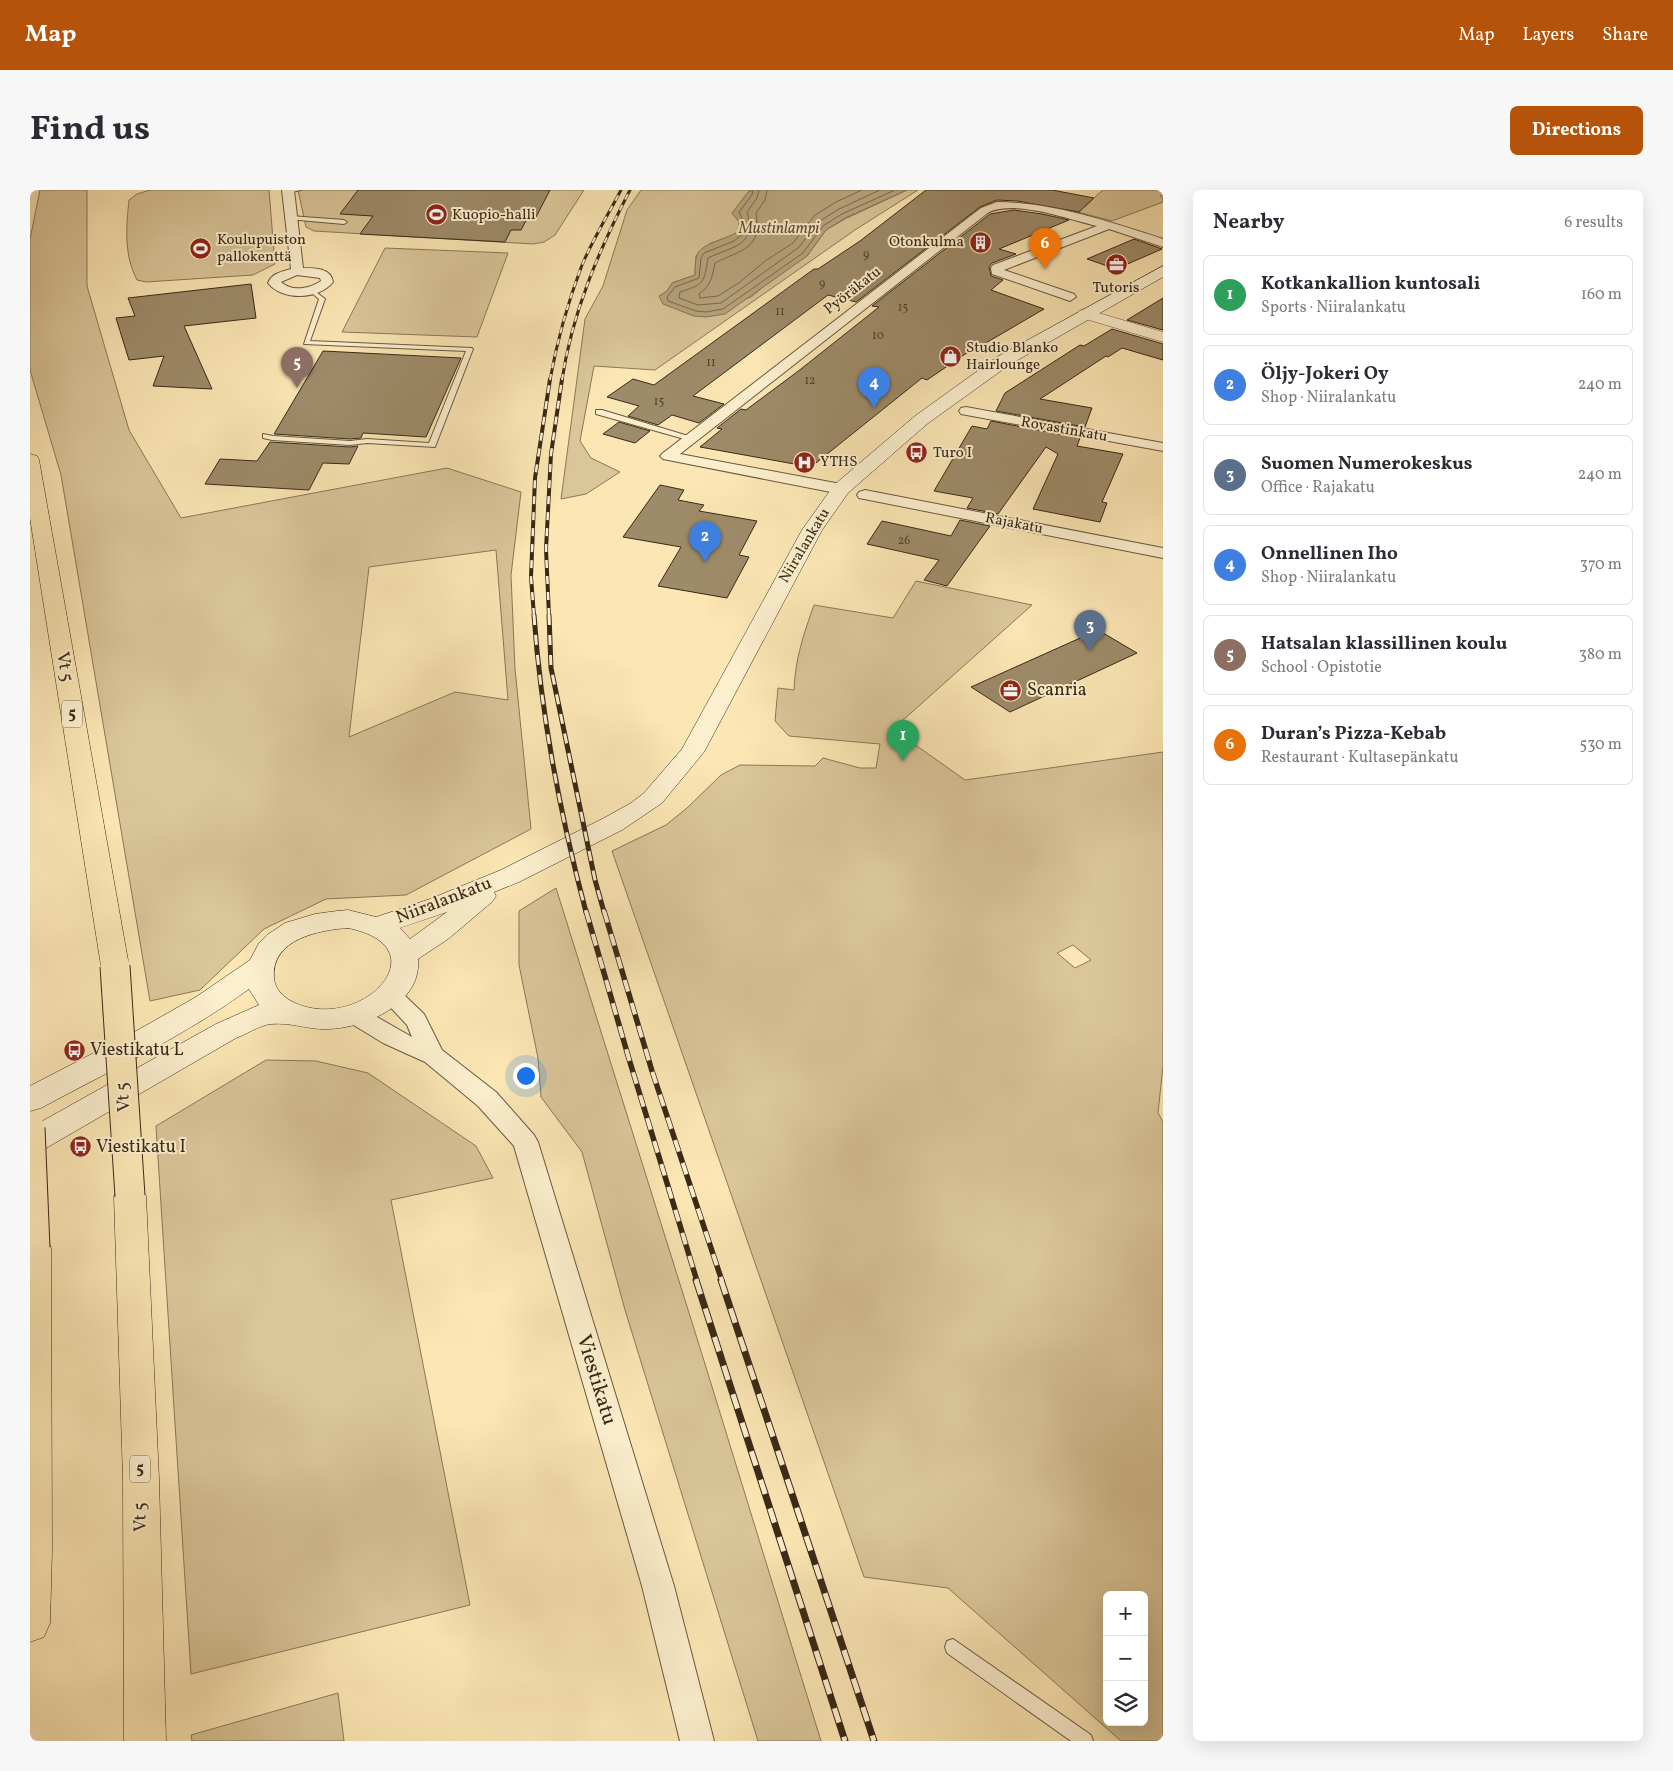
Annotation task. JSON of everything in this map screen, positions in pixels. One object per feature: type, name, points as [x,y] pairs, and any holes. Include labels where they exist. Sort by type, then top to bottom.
[{"type":"highway","name":"Vt 5","points":[[30,460],[115,966],[130,1196],[141,1479],[145,1741]]},
{"type":"highway","points":[[30,1128],[35,1248],[33,1550],[30,1623]]},
{"type":"main road","name":"Niiralankatu","points":[[378,926],[439,905],[510,876],[613,824],[640,808],[662,788],[692,752],[812,530],[841,489],[921,420],[1003,361],[1163,271]]},
{"type":"main road","points":[[1085,314],[1163,337]]},
{"type":"main road","name":"Niiralankatu","points":[[404,955],[438,933],[468,906],[510,876]]},
{"type":"main road","points":[[348,919],[378,926],[399,943],[404,955],[403,976],[390,995],[378,1004],[355,1015],[324,1020],[301,1017],[277,1006],[267,996],[260,976],[264,958],[275,943],[285,935],[306,925],[328,920],[348,919]]},
{"type":"main road","points":[[30,1100],[187,1016],[231,989],[261,966]]},
{"type":"main road","points":[[30,1143],[249,1019],[265,1014],[289,1013]]},
{"type":"street","points":[[288,190],[297,271]]},
{"type":"street","name":"Pyöräkatu","points":[[841,489],[668,456],[985,210],[997,205],[1020,206],[1109,225],[1163,244]]},
{"type":"street","points":[[1070,297],[996,271],[997,268],[1109,225]]},
{"type":"street","points":[[297,271],[321,273],[328,279],[324,285],[311,290],[281,289],[274,283],[275,280],[283,275],[297,271]]},
{"type":"street","name":"Rovastinkatu","points":[[966,411],[1163,447]]},
{"type":"street","name":"Rajakatu","points":[[865,495],[1163,553]]},
{"type":"street","name":"Viestikatu","points":[[390,995],[416,1020],[433,1056]]},
{"type":"street","name":"Viestikatu","points":[[355,1015],[390,1037],[433,1056],[487,1099],[525,1142],[658,1586],[697,1741]]},
{"type":"lane","points":[[288,190],[298,190]]},
{"type":"lane","points":[[290,218],[344,222]]},
{"type":"lane","points":[[266,436],[350,443],[367,441],[432,445],[470,349],[306,343],[322,299],[311,290]]},
{"type":"lane","points":[[599,412],[692,438]]},
{"type":"lane","points":[[953,1648],[1084,1741]]},
{"type":"shaded area","points":[[40,190],[87,190],[87,286],[129,430],[181,518],[447,468],[521,492],[511,575],[515,669],[531,829],[406,895],[326,899],[264,929],[200,990],[150,1001],[61,475],[30,370],[30,239]],"holes":[[[496,550],[508,700],[455,692],[349,737],[369,567]]]},
{"type":"shaded area","name":"Koulupuiston pallokenttä","points":[[150,190],[269,190],[275,264],[253,275],[146,282],[137,280],[130,261],[127,241],[129,200],[137,194]]},
{"type":"shaded area","name":"Kuopio-halli","points":[[298,190],[584,190],[555,235],[544,242],[533,244],[314,231],[306,227]]},
{"type":"shaded area","points":[[641,190],[753,190],[748,192],[739,222],[740,230],[732,236],[711,243],[696,256],[695,275],[672,283],[681,310],[694,316],[751,297],[776,276],[807,256],[826,230],[907,190],[918,190],[855,230],[655,370],[594,366],[580,441],[591,458],[620,472],[586,494],[561,499],[585,319],[603,286],[627,210]]},
{"type":"shaded area","points":[[1103,190],[1163,190],[1163,195],[1160,196],[1163,198],[1163,202],[1112,221],[1078,212]]},
{"type":"shaded area","points":[[385,248],[508,253],[477,337],[342,332]]},
{"type":"shaded area","points":[[916,581],[1032,605],[893,729],[965,780],[1163,752],[1163,1066],[1158,1113],[1163,1122],[1163,1741],[1121,1741],[1104,1726],[1148,1726],[1148,1591],[1103,1591],[1103,1725],[948,1588],[864,1577],[612,851],[666,825],[687,808],[721,775],[740,765],[815,766],[823,758],[860,768],[876,768],[880,744],[789,736],[775,721],[778,688],[794,690],[798,657],[814,605],[893,618]],"holes":[[[1073,945],[1091,960],[1075,968],[1057,953]]]},
{"type":"shaded area","points":[[556,888],[821,1741],[758,1741],[625,1310],[582,1152],[541,1097],[538,1058],[519,965],[519,911]]},
{"type":"shaded area","points":[[266,1060],[316,1061],[368,1073],[476,1146],[493,1178],[391,1200],[470,1605],[191,1674],[156,1126]]},
{"type":"shaded area","points":[[338,1693],[344,1741],[192,1741],[191,1735]]},
{"type":"water","name":"Mustinlampi","points":[[753,190],[907,190],[845,218],[826,230],[807,256],[725,314],[706,317],[694,316],[663,304],[659,296],[667,291],[672,283],[695,275],[697,255],[704,247],[740,230],[739,222],[732,213],[748,192]]},
{"type":"building","name":"Kuopio-halli","points":[[358,190],[550,190],[536,217],[528,217],[521,230],[511,230],[505,242],[360,234],[373,216],[340,214]]},
{"type":"building","points":[[926,190],[1052,190],[1094,198],[1079,212],[1017,201],[997,200],[980,207],[856,302],[828,295],[693,396],[724,404],[699,423],[672,415],[658,425],[628,416],[639,406],[607,397],[633,379],[654,385],[814,269],[818,269],[860,241]]},
{"type":"building","points":[[1014,210],[1069,220],[999,249],[1016,254],[992,263],[989,267],[991,276],[1003,280],[991,290],[1044,309],[979,347],[977,346],[927,380],[922,378],[811,467],[700,447],[722,429],[717,428],[741,409],[746,410],[801,369],[879,307],[872,306],[990,214]]},
{"type":"building","points":[[1134,239],[1162,249],[1116,269],[1087,259]]},
{"type":"building","points":[[251,284],[256,318],[184,326],[212,389],[153,386],[164,356],[129,360],[116,318],[135,316],[128,298]]},
{"type":"building","points":[[1163,298],[1163,330],[1127,320]]},
{"type":"building","points":[[1112,329],[1163,344],[1163,360],[1122,348],[1108,357],[1106,356],[1040,399],[1092,408],[1085,427],[996,411],[1005,393],[1080,345],[1084,346]]},
{"type":"building","points":[[323,351],[461,358],[426,437],[363,433],[361,438],[350,439],[274,434]]},
{"type":"building","points":[[991,421],[1080,438],[1077,446],[1123,454],[1102,502],[1107,503],[1100,522],[1033,509],[1058,454],[1046,447],[998,514],[967,508],[973,498],[934,491],[972,426],[987,429]]},
{"type":"building","points":[[619,422],[650,431],[635,443],[603,434]]},
{"type":"building","points":[[270,442],[358,446],[349,464],[323,463],[309,490],[205,484],[220,459],[257,461]]},
{"type":"building","points":[[660,485],[684,490],[678,500],[704,505],[699,511],[757,521],[739,555],[749,557],[727,598],[658,586],[681,547],[623,537]]},
{"type":"building","points":[[960,520],[990,526],[947,586],[924,580],[939,560],[867,544],[882,521],[951,536]]},
{"type":"building","points":[[1098,630],[1137,653],[1010,712],[971,687]]},
{"type":"railway","points":[[550,380],[563,322],[582,265],[621,190]]},
{"type":"railway","points":[[562,380],[572,330],[588,282],[630,190]]},
{"type":"railway","points":[[534,616],[531,577],[535,478],[550,379]]},
{"type":"railway","points":[[549,616],[546,549],[551,454],[562,379]]},
{"type":"railway","points":[[534,615],[541,690],[553,765],[586,912]]},
{"type":"railway","points":[[549,615],[551,668],[595,880],[604,912]]},
{"type":"railway","points":[[586,911],[697,1281]]},
{"type":"railway","points":[[604,911],[652,1071],[722,1281]]},
{"type":"railway","points":[[696,1280],[845,1741]]},
{"type":"railway","points":[[721,1280],[874,1741]]},
{"type":"place","name":"Kuopio-halli","points":[[436,215]]},
{"type":"place","name":"Otonkulma","points":[[980,242]]},
{"type":"place","name":"Koulupuiston pallokenttä","points":[[201,249]]},
{"type":"place","name":"Tutoris","points":[[1116,265]]},
{"type":"place","name":"Duran’s Pizza-Kebab","points":[[1045,269]]},
{"type":"place","name":"Studio Blanko Hairlounge","points":[[950,357]]},
{"type":"place","name":"Hatsalan klassillinen koulu","points":[[297,388]]},
{"type":"place","name":"Onnellinen Iho","points":[[874,408]]},
{"type":"place","name":"Turo I","points":[[917,453]]},
{"type":"place","name":"YTHS","points":[[804,462]]},
{"type":"place","name":"Öljy-Jokeri Oy","points":[[705,562]]},
{"type":"place","name":"Suomen Numerokeskus","points":[[1090,651]]},
{"type":"place","name":"Scanria","points":[[1011,690]]},
{"type":"place","name":"Kotkankallion kuntosali","points":[[903,761]]},
{"type":"place","name":"Viestikatu L","points":[[74,1050]]},
{"type":"place","name":"Viestikatu I","points":[[80,1147]]}]
